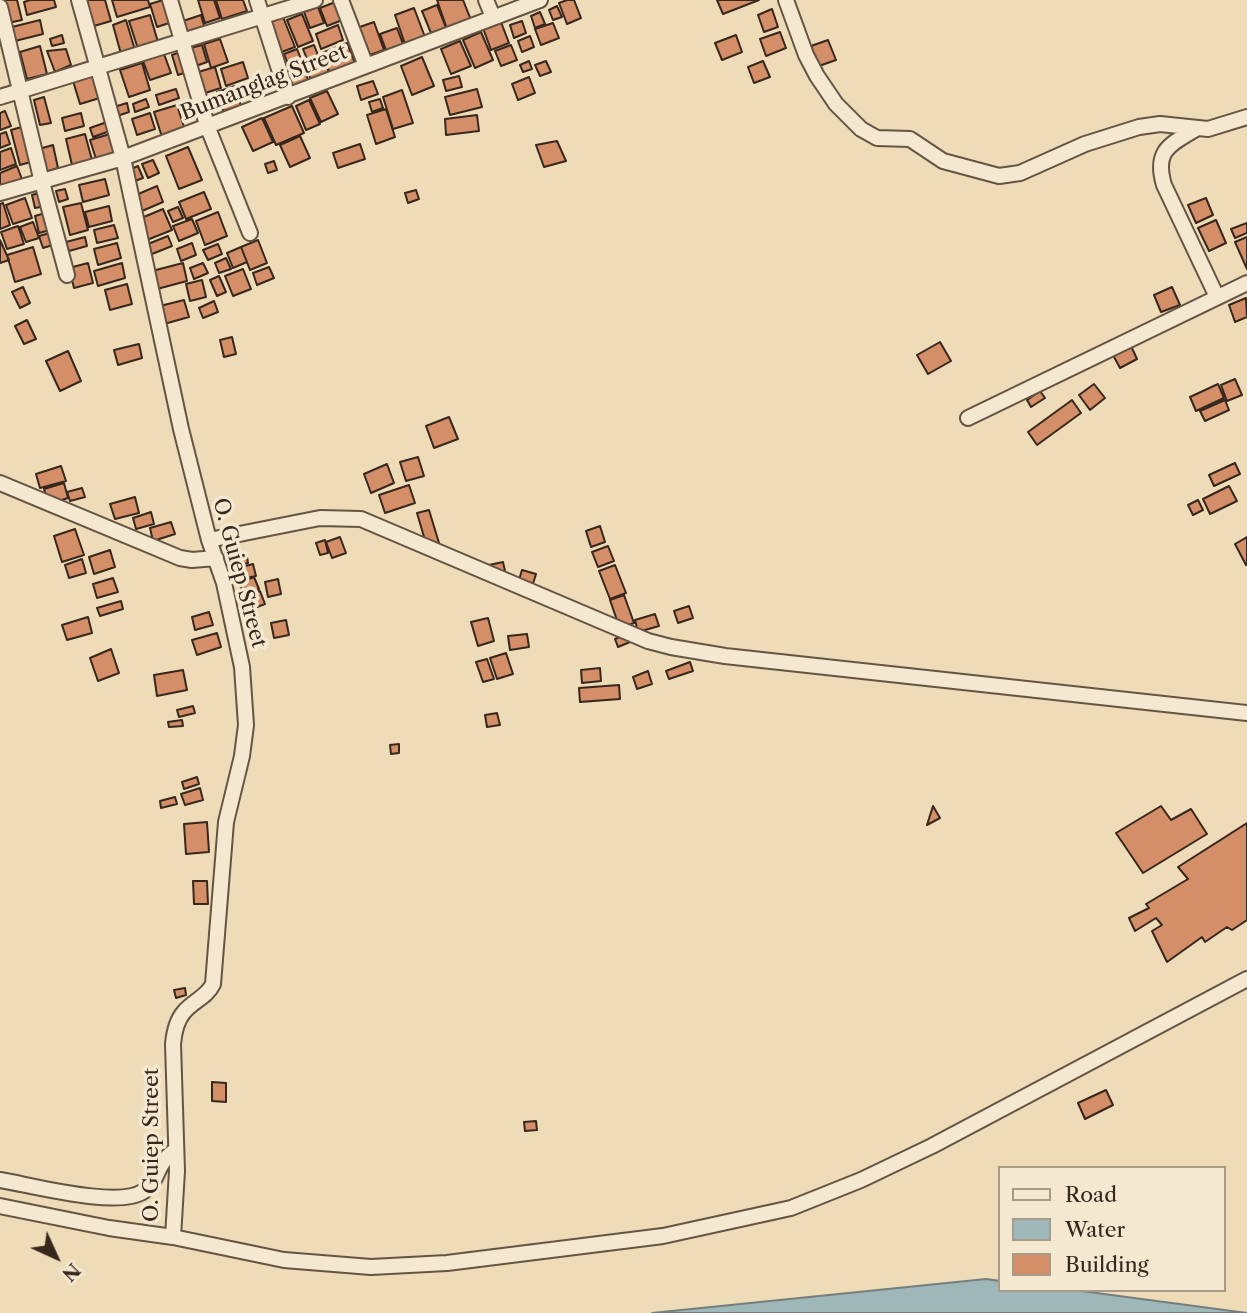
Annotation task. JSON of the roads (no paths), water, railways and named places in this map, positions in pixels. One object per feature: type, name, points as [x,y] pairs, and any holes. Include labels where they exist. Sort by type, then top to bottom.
[{"type":"street","name":"O. Guiep Street","points":[[79,0],[123,158],[181,429],[209,540],[224,583],[242,667],[246,725],[242,756],[226,822],[213,984],[207,993],[183,1013],[174,1033],[177,1200],[173,1237]]},
{"type":"street","points":[[170,0],[208,128],[250,233]]},
{"type":"street","points":[[257,0],[288,97]]},
{"type":"street","points":[[0,97],[314,0]]},
{"type":"street","points":[[341,0],[366,66]]},
{"type":"street","points":[[486,0],[493,17]]},
{"type":"street","name":"Bumanglag Street","points":[[0,193],[123,158],[208,128],[540,0]]},
{"type":"street","points":[[786,0],[806,55],[817,76],[831,97],[861,129],[877,138],[910,139],[943,161],[999,176],[1020,173],[1085,144],[1139,127],[1160,124],[1209,129],[1247,117]]},
{"type":"street","points":[[0,7],[67,275]]},
{"type":"street","points":[[1196,129],[1166,150],[1160,159],[1160,170],[1164,185],[1217,297]]},
{"type":"street","points":[[968,418],[1247,283]]},
{"type":"street","points":[[0,483],[180,558],[216,558]]},
{"type":"street","points":[[209,540],[320,517],[361,519],[648,641],[671,647],[725,656],[1247,713]]},
{"type":"street","points":[[0,1206],[284,1260],[371,1268],[447,1263],[663,1237],[791,1208],[861,1181],[944,1140],[1247,979]]},
{"type":"street","points":[[0,1180],[101,1198],[129,1198],[143,1192],[150,1185],[161,1162],[176,1150]]},
{"type":"water","points":[[986,1279],[998,1281],[998,1292],[1089,1292],[1247,1313],[652,1313]]}]
